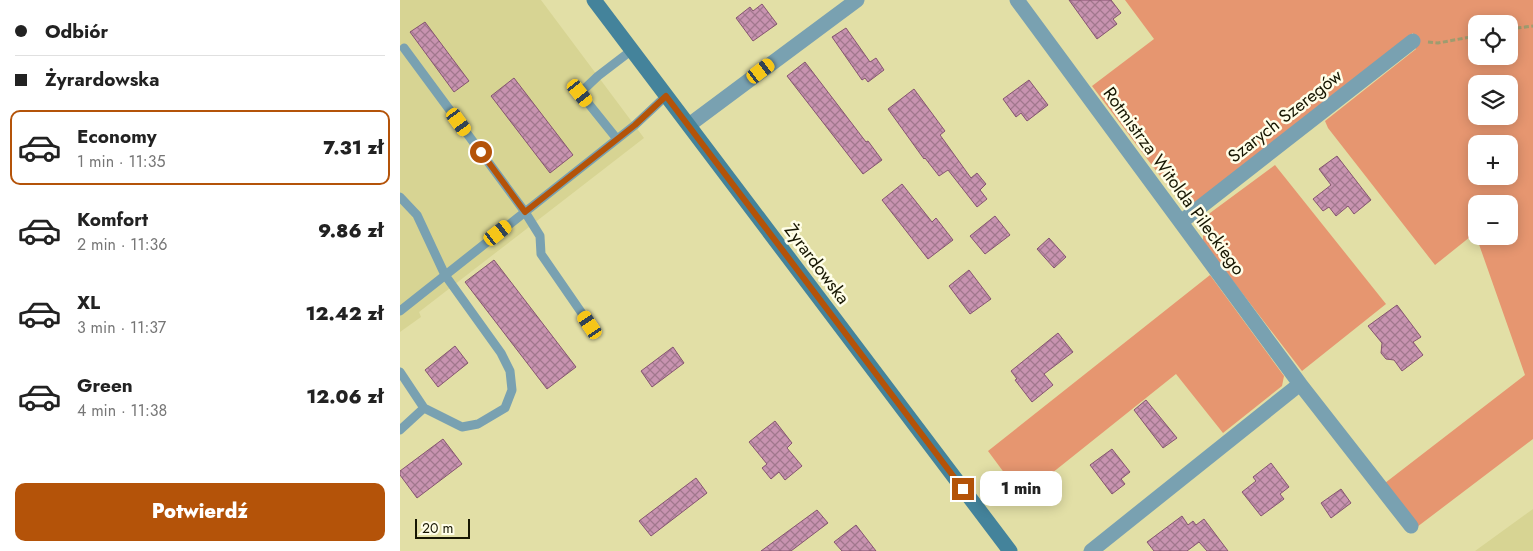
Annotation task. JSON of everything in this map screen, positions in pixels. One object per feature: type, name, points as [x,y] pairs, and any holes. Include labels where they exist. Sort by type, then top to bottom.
[{"type":"main road","name":"Żyrardowska","points":[[594,0],[1010,551]]},
{"type":"street","points":[[689,125],[856,0]]},
{"type":"street","name":"Rotmistrza Witolda Pileckiego","points":[[1022,2],[1300,384],[1411,526]]},
{"type":"street","name":"Szarych Szeregów","points":[[1181,222],[1413,41]]},
{"type":"street","points":[[1091,551],[1300,384]]},
{"type":"lane","points":[[404,48],[525,212],[540,236],[541,254],[590,325]]},
{"type":"lane","points":[[617,139],[580,93],[598,76],[632,50]]},
{"type":"lane","points":[[400,311],[617,139],[666,96]]},
{"type":"lane","points":[[400,197],[417,216],[445,275],[501,353],[510,371],[512,390],[505,408],[478,424],[462,427],[424,408],[400,372]]},
{"type":"lane","points":[[400,430],[424,408]]},
{"type":"path","points":[[1518,28],[1533,26]]},
{"type":"path","points":[[1413,41],[1438,43],[1468,37]]},
{"type":"shaded area","points":[[400,0],[541,0],[644,138],[419,312],[421,317],[400,332]]},
{"type":"shaded area","points":[[1125,0],[1533,0],[1533,439],[1417,527],[1385,483],[1525,375],[1479,245],[1518,245],[1518,195],[1468,195],[1468,239],[1435,265],[1328,128],[1325,121],[1416,49],[1413,33],[1195,203],[1179,201],[1092,86],[1154,39]]},
{"type":"shaded area","points":[[1275,165],[1386,304],[1302,371],[1203,242],[1203,228],[1210,213]]},
{"type":"shaded area","points":[[1210,275],[1284,376],[1282,386],[1223,433],[1176,374],[1022,497],[988,451]]},
{"type":"shaded area","points":[[1533,509],[1533,551],[1475,551]]},
{"type":"building","points":[[1069,0],[1111,0],[1121,13],[1113,19],[1117,24],[1097,39]]},
{"type":"building","points":[[762,4],[777,24],[753,41],[736,18],[750,7],[753,11]]},
{"type":"building","points":[[425,22],[469,81],[454,92],[410,32]]},
{"type":"building","points":[[846,28],[870,62],[876,58],[884,70],[868,82],[865,78],[862,80],[832,37]]},
{"type":"building","points":[[805,62],[882,160],[863,174],[787,76]]},
{"type":"building","points":[[514,78],[573,155],[550,173],[491,96]]},
{"type":"building","points":[[1029,80],[1048,105],[1027,121],[1021,113],[1016,117],[1003,99]]},
{"type":"building","points":[[914,89],[945,131],[940,135],[971,178],[977,173],[986,184],[980,190],[987,199],[977,207],[948,170],[939,176],[924,159],[888,109]]},
{"type":"building","points":[[1337,156],[1371,200],[1354,214],[1348,206],[1336,216],[1329,207],[1323,211],[1313,199],[1331,185],[1319,169]]},
{"type":"building","points":[[902,184],[932,222],[936,218],[953,240],[928,259],[882,200]]},
{"type":"building","points":[[995,216],[1010,235],[985,254],[970,236]]},
{"type":"building","points":[[1049,238],[1066,257],[1054,268],[1037,249]]},
{"type":"building","points":[[494,260],[576,367],[547,389],[465,282]]},
{"type":"building","points":[[969,270],[991,299],[970,314],[949,286]]},
{"type":"building","points":[[1397,305],[1421,337],[1413,342],[1423,355],[1402,371],[1394,360],[1386,359],[1381,353],[1382,343],[1368,326]]},
{"type":"building","points":[[1058,333],[1073,352],[1044,374],[1053,385],[1032,402],[1015,380],[1017,379],[1011,371]]},
{"type":"building","points":[[455,346],[468,363],[438,387],[425,370]]},
{"type":"building","points":[[673,347],[684,363],[652,387],[641,371]]},
{"type":"building","points":[[1146,400],[1177,438],[1163,448],[1134,410]]},
{"type":"building","points":[[775,421],[792,443],[787,448],[802,466],[785,480],[779,472],[771,479],[762,468],[767,464],[749,442]]},
{"type":"building","points":[[443,439],[462,464],[417,498],[400,475],[400,471]]},
{"type":"building","points":[[1112,449],[1130,472],[1121,479],[1125,484],[1112,494],[1090,465]]},
{"type":"building","points":[[1271,463],[1289,487],[1280,494],[1284,499],[1261,516],[1242,492],[1256,481],[1253,477]]},
{"type":"building","points":[[696,478],[707,493],[651,536],[639,521]]},
{"type":"building","points":[[1341,489],[1351,503],[1331,518],[1321,503]]},
{"type":"building","points":[[817,510],[828,523],[791,551],[761,551]]},
{"type":"building","points":[[1182,516],[1188,525],[1193,521],[1196,525],[1204,519],[1228,551],[1207,551],[1199,542],[1187,551],[1154,551],[1147,542]]},
{"type":"building","points":[[856,525],[876,551],[842,551],[834,542]]},
{"type":"route","points":[[481,152],[525,212],[635,125],[666,96],[963,489]]}]
